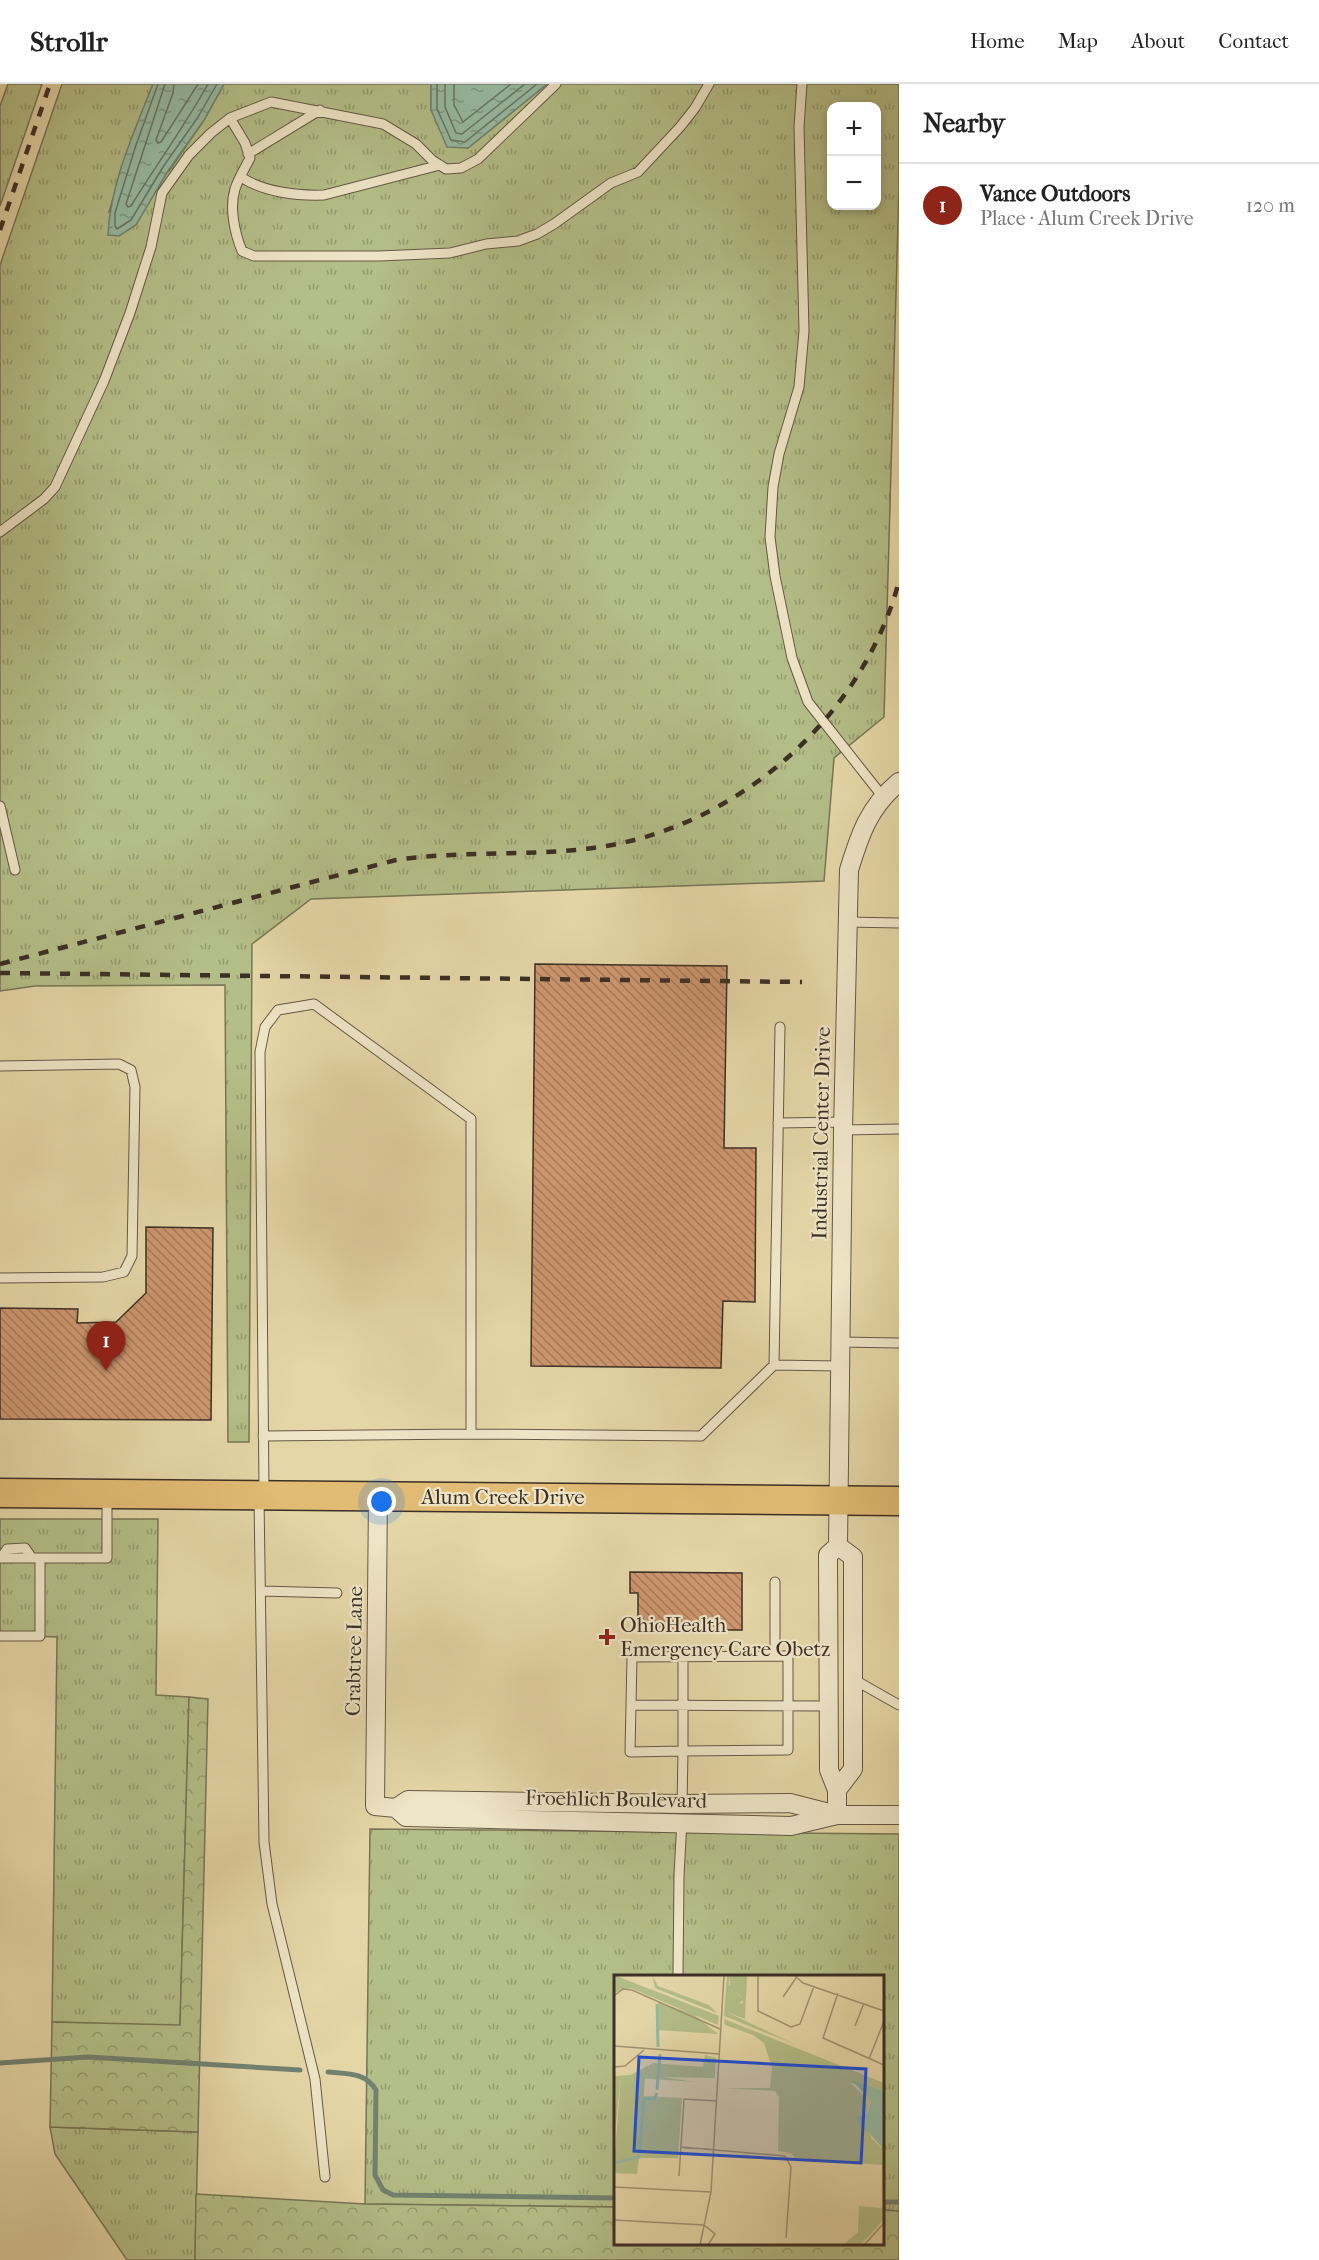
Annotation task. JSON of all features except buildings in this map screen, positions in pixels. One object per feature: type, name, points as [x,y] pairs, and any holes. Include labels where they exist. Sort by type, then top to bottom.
[{"type":"main road","name":"Alum Creek Drive","points":[[0,1493],[899,1501]]},
{"type":"street","name":"Industrial Center Drive","points":[[838,1546],[839,1366],[849,870],[858,840],[871,812],[899,782]]},
{"type":"street","name":"Crabtree Lane","points":[[375,1806],[378,1496]]},
{"type":"street","points":[[837,1790],[853,1769],[853,1557],[838,1546],[828,1555],[827,1706],[829,1770],[837,1790],[837,1815]]},
{"type":"street","name":"Froehlich Boulevard","points":[[396,1808],[408,1800],[682,1804],[790,1803],[837,1815]]},
{"type":"street","name":"Froehlich Boulevard","points":[[375,1806],[396,1808],[406,1817],[791,1826],[837,1815],[899,1815]]},
{"type":"lane","points":[[0,532],[44,499],[55,487],[104,381],[130,313],[151,247],[162,194],[189,155],[211,133],[230,118],[271,102],[383,124],[416,144],[446,169],[461,168],[478,159],[556,84]]},
{"type":"lane","points":[[230,118],[245,143],[250,158],[235,189],[233,201],[236,231],[242,251],[254,256],[379,256],[450,253],[486,244],[518,241],[537,234],[611,183],[638,172],[687,117],[709,84]]},
{"type":"lane","points":[[802,84],[799,127],[804,331],[799,387],[779,454],[773,487],[770,537],[775,576],[792,658],[808,702],[883,797]]},
{"type":"lane","points":[[248,154],[320,110]]},
{"type":"lane","points":[[241,177],[248,182],[275,190],[324,195],[440,165]]},
{"type":"lane","points":[[0,806],[15,870]]},
{"type":"lane","points":[[847,922],[899,923]]},
{"type":"lane","points":[[325,2176],[315,2079],[272,1904],[264,1842],[260,1052],[266,1027],[278,1010],[314,1004],[471,1119],[471,1434]]},
{"type":"lane","points":[[263,1436],[471,1434],[701,1436],[774,1365],[780,1027]]},
{"type":"lane","points":[[0,1066],[119,1064],[131,1070],[135,1087],[132,1256],[124,1272],[103,1277],[0,1278]]},
{"type":"lane","points":[[778,1123],[899,1129]]},
{"type":"lane","points":[[840,1342],[899,1342]]},
{"type":"lane","points":[[774,1365],[839,1366]]},
{"type":"lane","points":[[1,1558],[107,1558],[107,1494]]},
{"type":"lane","points":[[0,1636],[40,1636],[36,1558]]},
{"type":"lane","points":[[775,1582],[775,1656]]},
{"type":"lane","points":[[261,1591],[337,1593]]},
{"type":"lane","points":[[678,1975],[683,1656]]},
{"type":"lane","points":[[775,1656],[788,1656],[788,1750],[630,1752],[632,1657],[775,1656]]},
{"type":"lane","points":[[853,1679],[899,1705]]},
{"type":"lane","points":[[631,1706],[827,1706]]},
{"type":"green space","points":[[8,84],[42,84],[0,206],[0,106]]},
{"type":"green space","points":[[62,84],[153,84],[130,143],[109,212],[169,171],[204,120],[224,84],[431,84],[431,110],[468,148],[547,84],[899,84],[899,187],[884,717],[834,758],[824,881],[311,899],[252,944],[249,1442],[228,1442],[225,985],[35,986],[0,991],[0,265]]},
{"type":"green space","points":[[0,1519],[158,1519],[156,1695],[189,1697],[180,2026],[52,2022],[57,1637],[0,1635]]},
{"type":"green space","points":[[189,1697],[208,1699],[198,2132],[50,2127],[52,2022],[180,2025]]},
{"type":"green space","points":[[370,1829],[899,1834],[899,2211],[884,2210],[884,1975],[614,1975],[614,2207],[365,2204]]},
{"type":"green space","points":[[50,2127],[198,2132],[195,2260],[127,2260],[55,2154]]},
{"type":"green space","points":[[196,2194],[365,2204],[614,2207],[614,2245],[884,2245],[884,2210],[899,2211],[899,2260],[195,2260]]},
{"type":"water","points":[[153,84],[224,84],[204,120],[168,171],[136,225],[119,236],[108,235],[118,177]]},
{"type":"water","points":[[431,84],[547,84],[468,148],[447,147],[431,110]]},
{"type":"waterway","points":[[0,2063],[88,2057],[300,2070]]},
{"type":"waterway","points":[[328,2072],[361,2077],[372,2084],[376,2090],[375,2175],[383,2190],[393,2195],[614,2198]]},
{"type":"waterway","points":[[884,2202],[899,2202]]},
{"type":"railway","points":[[0,230],[50,84]]},
{"type":"railway","points":[[0,964],[396,860],[600,847],[651,835],[700,816],[746,789],[788,757],[825,719],[857,677],[882,631],[899,581]]},
{"type":"railway","points":[[0,973],[802,982]]},
{"type":"place","name":"Vance Outdoors","points":[[106,1371]]},
{"type":"place","name":"OhioHealth Emergency Care Obetz","points":[[607,1637]]}]
